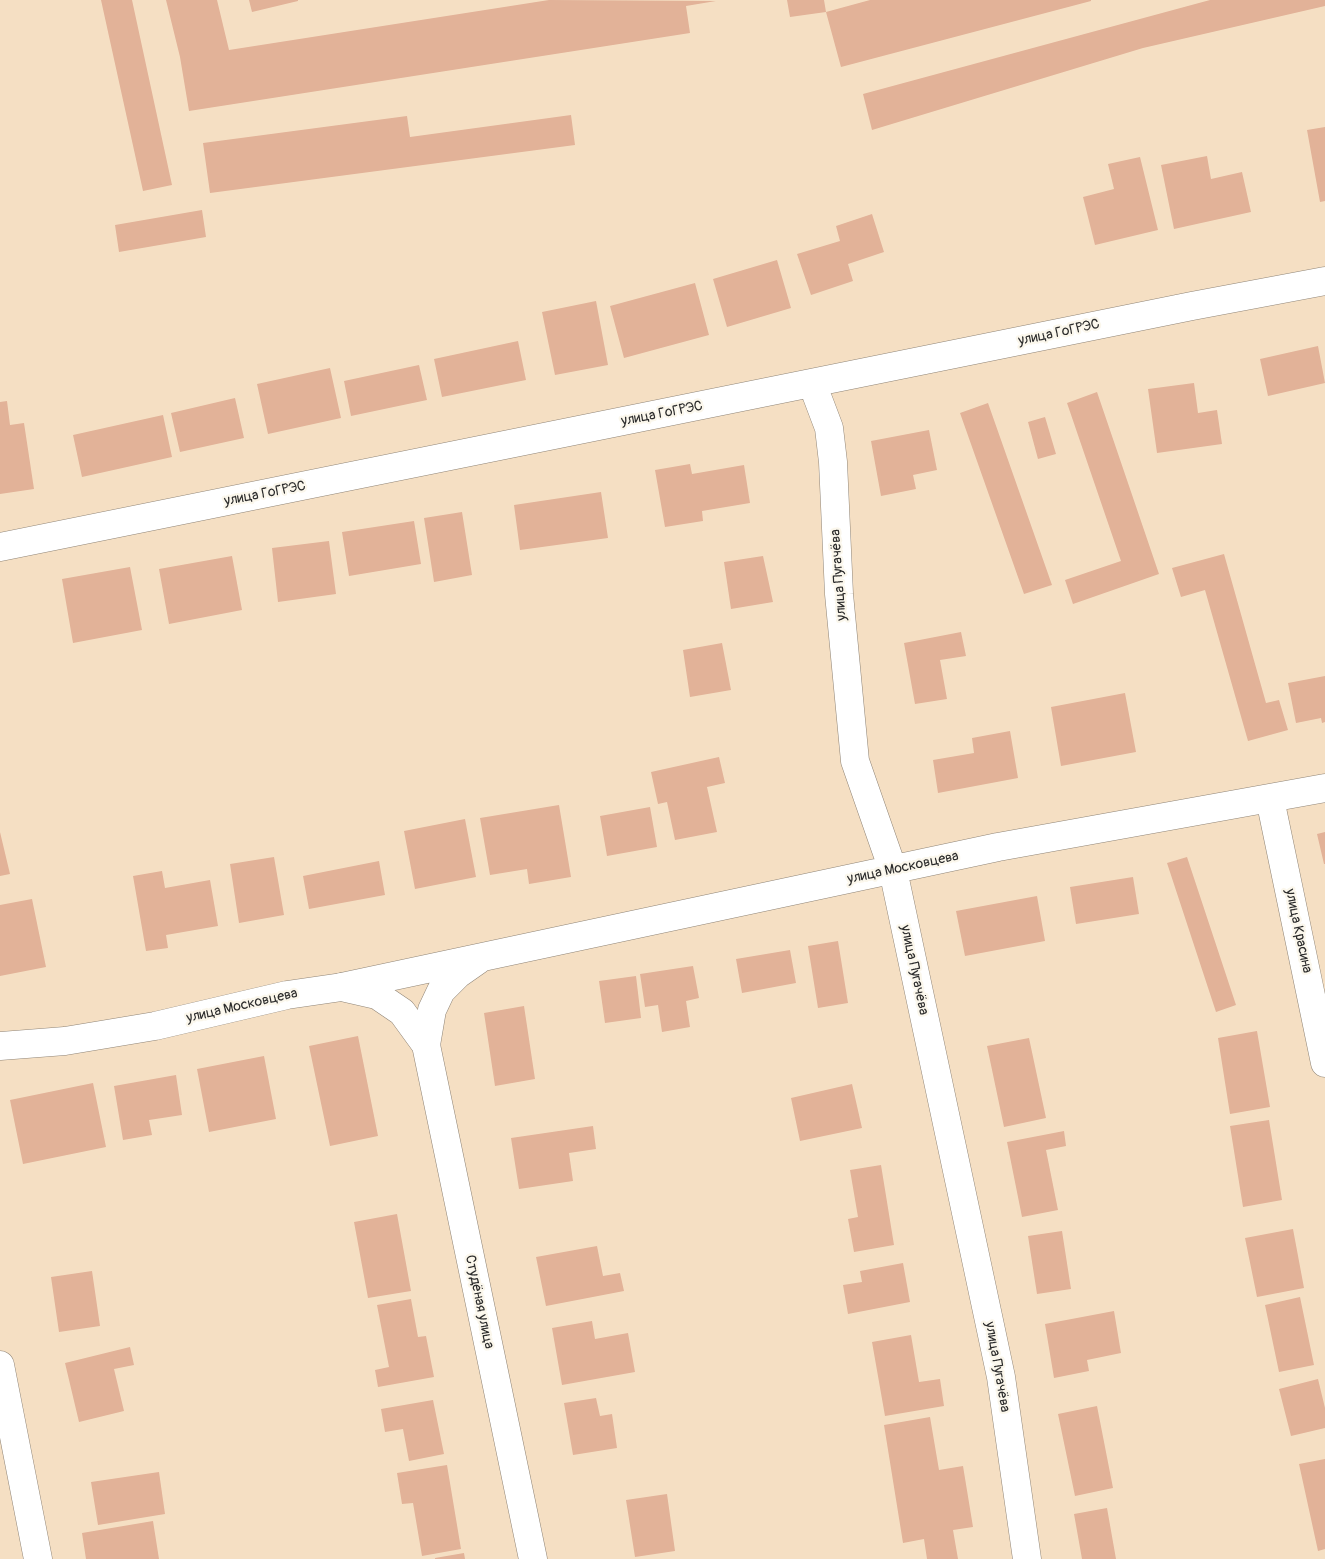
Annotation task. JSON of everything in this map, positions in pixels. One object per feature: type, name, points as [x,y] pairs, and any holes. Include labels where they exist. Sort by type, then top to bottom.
[{"type":"street","name":"улица ГоГРЭС","points":[[0,547],[1192,306],[1325,281]]},
{"type":"street","name":"улица Пугачёва","points":[[812,384],[829,428],[833,462],[839,594],[855,760],[893,870],[1001,1377],[1027,1559]]},
{"type":"street","name":"улица Московцева","points":[[0,1046],[65,1041],[155,1026],[287,995],[342,987],[998,847],[1325,788]]},
{"type":"street","name":"улица Красина","points":[[1270,799],[1325,1061]]},
{"type":"street","name":"улица Московцева","points":[[426,1045],[432,1010],[441,991],[458,974],[484,957]]},
{"type":"street","points":[[342,987],[377,995],[402,1012],[426,1045]]},
{"type":"street","name":"Студёная улица","points":[[426,1045],[533,1559]]},
{"type":"street","points":[[0,1365],[38,1559]]},
{"type":"building","points":[[101,0],[132,0],[172,185],[143,191]]},
{"type":"building","points":[[166,0],[217,0],[229,50],[549,0],[716,1],[686,6],[690,33],[189,111],[180,57]]},
{"type":"building","points":[[249,0],[298,0],[298,1],[252,12]]},
{"type":"building","points":[[787,0],[824,0],[826,12],[790,17]]},
{"type":"building","points":[[870,0],[1091,1],[841,67],[826,12]]},
{"type":"building","points":[[1210,0],[1325,0],[1325,6],[1143,48],[872,130],[863,94]]},
{"type":"building","points":[[571,115],[575,145],[210,193],[203,143],[407,116],[410,137]]},
{"type":"building","points":[[1325,127],[1325,201],[1320,202],[1307,130]]},
{"type":"building","points":[[1207,156],[1211,179],[1242,172],[1251,212],[1174,229],[1161,165]]},
{"type":"building","points":[[1140,157],[1158,230],[1095,245],[1083,197],[1114,189],[1108,164]]},
{"type":"building","points":[[202,210],[206,237],[119,252],[115,225]]},
{"type":"building","points":[[872,214],[884,252],[848,264],[853,281],[811,295],[797,254],[840,241],[836,226]]},
{"type":"building","points":[[777,260],[791,308],[727,327],[713,279]]},
{"type":"building","points":[[695,283],[709,335],[624,358],[610,306]]},
{"type":"building","points":[[596,301],[608,365],[555,375],[542,312]]},
{"type":"building","points":[[518,341],[526,380],[442,397],[434,359]]},
{"type":"building","points":[[1318,346],[1325,383],[1268,396],[1260,359]]},
{"type":"building","points":[[419,365],[427,400],[351,416],[344,381]]},
{"type":"building","points":[[330,368],[341,418],[268,434],[257,384]]},
{"type":"building","points":[[1194,383],[1198,413],[1217,410],[1222,444],[1157,453],[1148,389]]},
{"type":"building","points":[[1097,392],[1159,574],[1073,604],[1065,580],[1121,561],[1067,403]]},
{"type":"building","points":[[235,398],[244,438],[180,452],[171,413]]},
{"type":"building","points":[[7,401],[10,425],[24,423],[34,489],[0,494],[0,402]]},
{"type":"building","points":[[988,403],[1052,585],[1024,594],[960,413]]},
{"type":"building","points":[[163,415],[172,457],[82,477],[73,435]]},
{"type":"building","points":[[1045,417],[1056,454],[1038,459],[1028,422]]},
{"type":"building","points":[[929,430],[937,470],[913,475],[916,489],[881,496],[871,441]]},
{"type":"building","points":[[690,464],[692,474],[744,465],[750,503],[702,511],[703,521],[665,527],[655,470]]},
{"type":"building","points":[[601,492],[608,538],[520,550],[514,505]]},
{"type":"building","points":[[462,512],[472,575],[434,582],[424,518]]},
{"type":"building","points":[[414,521],[421,564],[349,576],[342,532]]},
{"type":"building","points":[[329,541],[336,594],[278,602],[272,548]]},
{"type":"building","points":[[1224,554],[1266,703],[1279,700],[1288,730],[1248,741],[1205,590],[1181,597],[1172,568]]},
{"type":"building","points":[[232,556],[242,610],[169,624],[159,569]]},
{"type":"building","points":[[763,556],[773,602],[731,609],[724,562]]},
{"type":"building","points":[[130,567],[142,630],[73,643],[62,579]]},
{"type":"building","points":[[961,632],[966,656],[940,660],[947,699],[915,704],[904,643]]},
{"type":"building","points":[[722,643],[731,690],[690,697],[683,650]]},
{"type":"building","points":[[1325,676],[1325,722],[1322,723],[1321,718],[1296,723],[1288,683]]},
{"type":"building","points":[[1125,693],[1136,752],[1061,766],[1051,707]]},
{"type":"building","points":[[1010,731],[1018,778],[938,793],[933,760],[974,753],[972,738]]},
{"type":"building","points":[[719,757],[725,783],[707,787],[717,832],[675,840],[667,802],[658,804],[651,772]]},
{"type":"building","points":[[559,805],[571,877],[529,884],[527,869],[490,875],[480,818]]},
{"type":"building","points":[[650,807],[657,847],[607,856],[600,816]]},
{"type":"building","points":[[465,819],[476,877],[415,889],[404,831]]},
{"type":"building","points":[[0,832],[10,874],[0,876]]},
{"type":"building","points":[[1325,832],[1325,864],[1324,864],[1317,834]]},
{"type":"building","points":[[274,857],[284,915],[239,923],[230,864]]},
{"type":"building","points":[[1187,857],[1236,1005],[1216,1012],[1167,863]]},
{"type":"building","points":[[379,861],[385,895],[309,909],[303,876]]},
{"type":"building","points":[[162,871],[165,888],[210,880],[218,926],[166,935],[168,948],[146,951],[133,876]]},
{"type":"building","points":[[1133,877],[1139,914],[1076,924],[1070,887]]},
{"type":"building","points":[[1037,896],[1045,941],[965,956],[956,911]]},
{"type":"building","points":[[32,899],[46,967],[0,976],[0,905]]},
{"type":"building","points":[[838,941],[848,1003],[818,1008],[808,946]]},
{"type":"building","points":[[790,950],[796,983],[742,993],[736,959]]},
{"type":"building","points":[[693,966],[699,998],[686,1001],[690,1027],[662,1032],[658,1005],[645,1007],[640,974]]},
{"type":"building","points":[[636,976],[641,1018],[605,1023],[599,981]]},
{"type":"building","points":[[524,1006],[535,1079],[495,1086],[484,1013]]},
{"type":"building","points":[[1257,1031],[1270,1107],[1230,1114],[1218,1038]]},
{"type":"building","points":[[358,1036],[378,1136],[330,1146],[309,1046]]},
{"type":"building","points":[[1029,1038],[1046,1118],[1004,1127],[987,1046]]},
{"type":"building","points":[[264,1056],[276,1119],[209,1132],[197,1069]]},
{"type":"building","points":[[176,1075],[182,1115],[149,1120],[152,1135],[123,1140],[114,1086]]},
{"type":"building","points":[[93,1083],[106,1147],[23,1164],[10,1100]]},
{"type":"building","points":[[852,1084],[862,1128],[800,1141],[791,1098]]},
{"type":"building","points":[[1269,1120],[1282,1200],[1243,1207],[1230,1126]]},
{"type":"building","points":[[593,1126],[596,1149],[569,1153],[573,1181],[519,1189],[511,1138]]},
{"type":"building","points":[[1064,1131],[1066,1146],[1046,1150],[1058,1210],[1022,1217],[1007,1142]]},
{"type":"building","points":[[881,1165],[894,1245],[854,1252],[848,1219],[858,1217],[850,1170]]},
{"type":"building","points":[[397,1214],[411,1291],[368,1298],[354,1222]]},
{"type":"building","points":[[1293,1229],[1304,1288],[1257,1297],[1245,1238]]},
{"type":"building","points":[[1062,1231],[1071,1289],[1037,1294],[1028,1236]]},
{"type":"building","points":[[597,1246],[603,1276],[620,1273],[624,1291],[546,1306],[536,1257]]},
{"type":"building","points":[[903,1263],[910,1302],[848,1314],[843,1285],[862,1282],[860,1271]]},
{"type":"building","points":[[92,1271],[100,1326],[59,1332],[51,1277]]},
{"type":"building","points":[[1300,1297],[1314,1365],[1279,1372],[1265,1305]]},
{"type":"building","points":[[411,1299],[418,1337],[426,1336],[434,1377],[378,1387],[375,1370],[389,1367],[377,1305]]},
{"type":"building","points":[[1114,1311],[1121,1353],[1087,1360],[1089,1371],[1054,1378],[1045,1324]]},
{"type":"building","points":[[592,1321],[595,1339],[628,1333],[635,1372],[562,1385],[552,1328]]},
{"type":"building","points":[[911,1335],[919,1382],[940,1379],[944,1406],[885,1416],[872,1342]]},
{"type":"building","points":[[130,1347],[134,1365],[114,1369],[124,1411],[79,1422],[65,1363]]},
{"type":"building","points":[[1318,1379],[1325,1408],[1325,1428],[1291,1436],[1279,1389]]},
{"type":"building","points":[[596,1398],[600,1416],[612,1414],[617,1448],[573,1455],[564,1403]]},
{"type":"building","points":[[433,1400],[444,1454],[409,1461],[403,1429],[385,1432],[381,1409]]},
{"type":"building","points":[[1097,1406],[1113,1488],[1075,1496],[1058,1414]]},
{"type":"building","points":[[930,1417],[939,1470],[963,1466],[973,1527],[953,1530],[958,1559],[927,1559],[924,1539],[903,1543],[884,1425]]},
{"type":"building","points":[[1325,1459],[1325,1549],[1318,1551],[1299,1464]]},
{"type":"building","points":[[447,1465],[461,1549],[422,1556],[413,1503],[402,1504],[397,1473]]},
{"type":"building","points":[[159,1472],[165,1514],[98,1525],[91,1482]]},
{"type":"building","points":[[667,1494],[675,1551],[635,1557],[626,1500]]},
{"type":"building","points":[[1107,1508],[1116,1559],[1082,1559],[1074,1514]]},
{"type":"building","points":[[153,1521],[159,1559],[86,1559],[82,1533]]},
{"type":"building","points":[[464,1553],[465,1559],[435,1559],[435,1558]]}]
